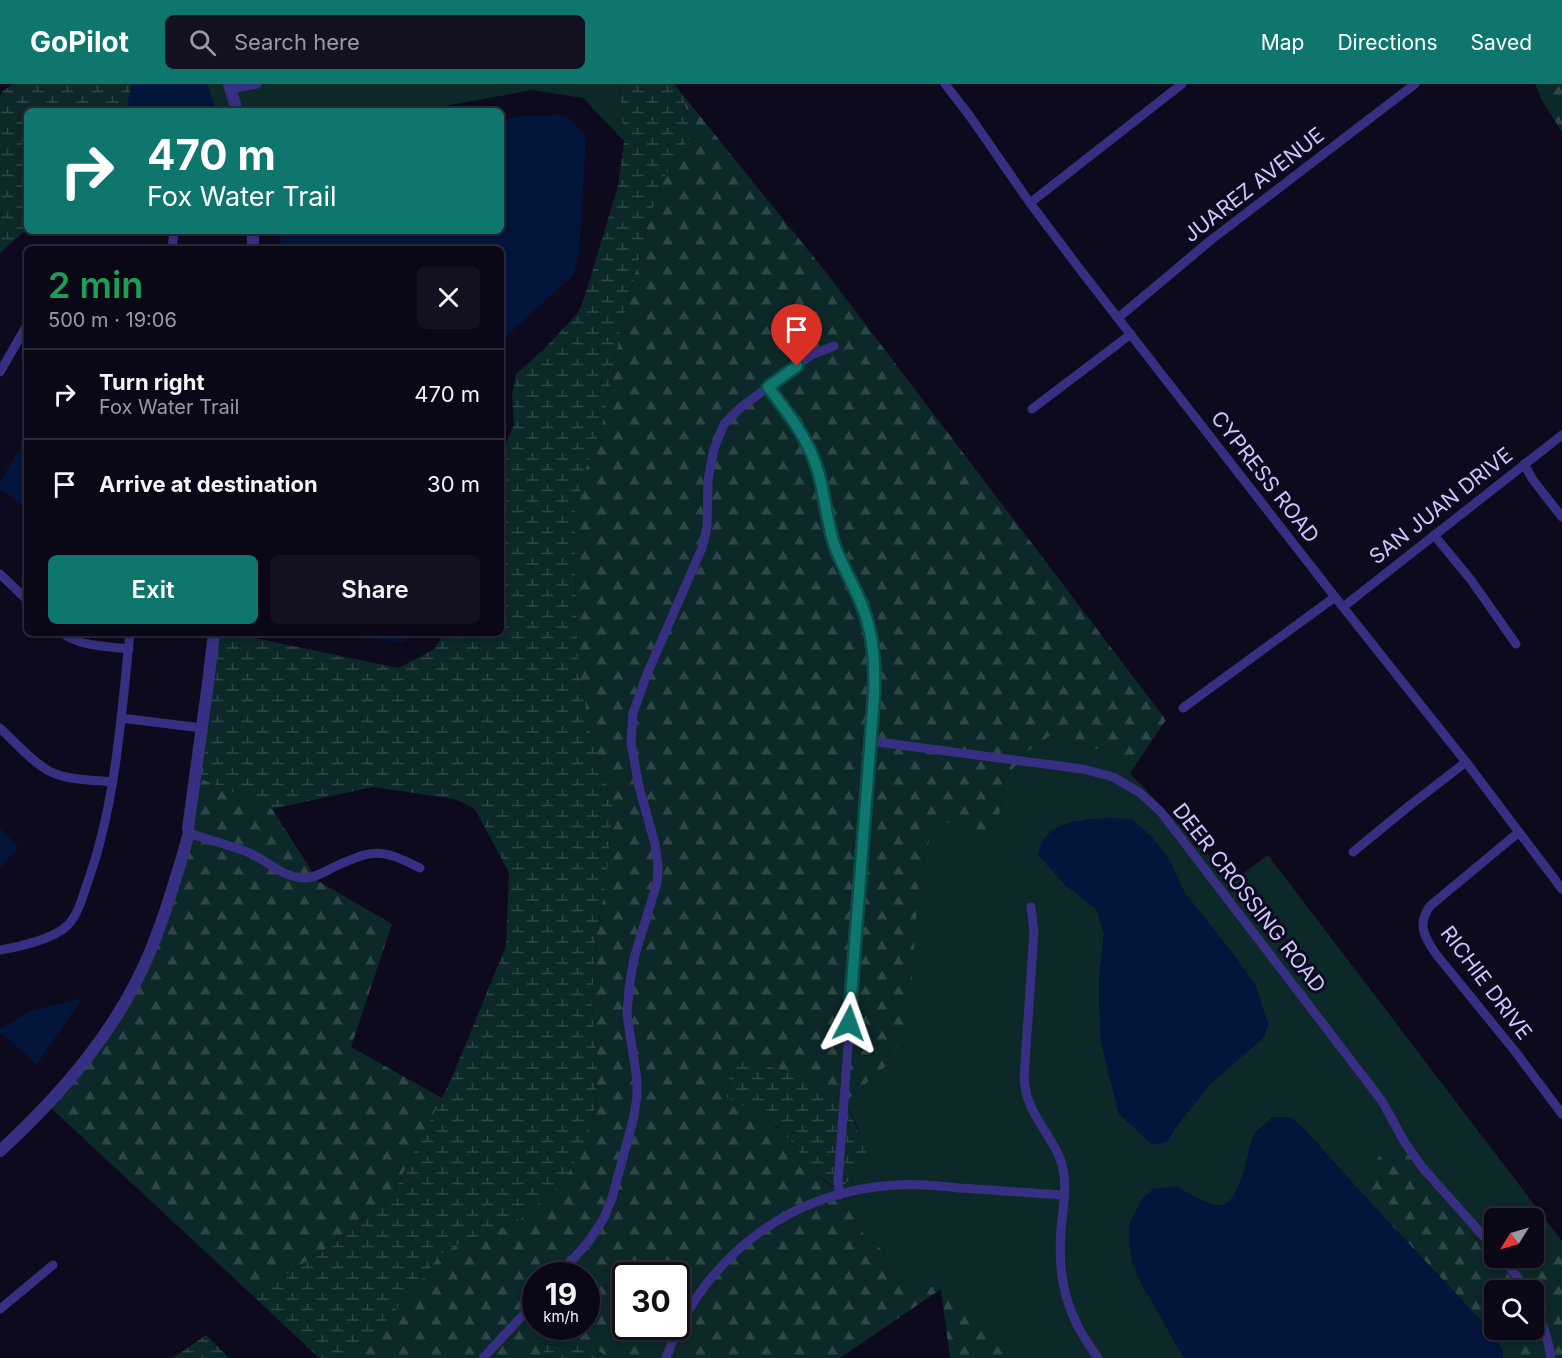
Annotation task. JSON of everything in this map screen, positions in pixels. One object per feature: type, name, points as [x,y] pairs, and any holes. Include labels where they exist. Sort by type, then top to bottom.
[{"type":"street","points":[[236,108],[230,87],[257,84]]},
{"type":"street","points":[[1030,203],[1182,84]]},
{"type":"street","name":"JUAREZ AVENUE","points":[[1118,318],[1210,240],[1415,84]]},
{"type":"street","name":"CYPRESS ROAD","points":[[949,85],[1030,203],[1335,597],[1520,831],[1562,889]]},
{"type":"street","points":[[0,372],[24,330]]},
{"type":"street","points":[[1032,409],[1131,334]]},
{"type":"street","points":[[570,1262],[589,1241],[604,1218],[612,1198],[637,1097],[637,1080],[627,1015],[628,988],[634,958],[657,883],[658,865],[631,743],[633,713],[647,674],[702,548],[707,527],[708,480],[714,449],[724,424],[740,408],[811,355],[834,346]]},
{"type":"street","points":[[768,387],[807,442],[818,470],[839,558],[869,626],[875,660],[838,1182],[840,1195]]},
{"type":"street","name":"SAN JUAN DRIVE","points":[[1343,607],[1562,435]]},
{"type":"street","points":[[1524,464],[1533,480],[1562,517]]},
{"type":"street","points":[[1434,535],[1471,580],[1516,644]]},
{"type":"street","points":[[0,574],[24,597]]},
{"type":"street","points":[[1183,708],[1335,597]]},
{"type":"street","points":[[67,636],[77,642],[129,649]]},
{"type":"street","points":[[0,951],[31,944],[60,932],[78,910],[107,816],[130,636]]},
{"type":"street","points":[[0,1150],[26,1127],[98,1044],[136,982],[155,941],[189,833],[214,636]]},
{"type":"street","points":[[121,718],[202,728]]},
{"type":"street","points":[[0,728],[42,767],[52,773],[112,782]]},
{"type":"street","name":"DEER CROSSING ROAD","points":[[870,741],[1083,770],[1113,777],[1139,792],[1161,812],[1382,1101],[1405,1143],[1422,1167],[1484,1237]]},
{"type":"street","points":[[1353,852],[1466,762]]},
{"type":"street","name":"RICHIE DRIVE","points":[[1520,831],[1430,906],[1423,919],[1422,927],[1436,954],[1514,1050],[1562,1114]]},
{"type":"street","points":[[189,833],[252,854],[286,874],[304,878],[319,874],[358,856],[376,852],[397,856],[420,868]]},
{"type":"street","points":[[1031,907],[1034,932],[1024,1077],[1027,1098],[1060,1159],[1065,1180],[1060,1267],[1066,1297],[1078,1327],[1098,1358]]},
{"type":"street","points":[[666,1358],[686,1313],[705,1284],[724,1263],[744,1244],[773,1223],[817,1202],[863,1189],[897,1185],[928,1185],[1064,1196]]},
{"type":"street","points":[[0,1309],[53,1265]]},
{"type":"street","points":[[1510,1268],[1519,1280]]},
{"type":"street","points":[[483,1358],[522,1316]]},
{"type":"street","points":[[1544,1328],[1551,1358]]},
{"type":"green space","points":[[13,84],[132,84],[127,108],[24,108],[24,232],[0,253],[0,97],[2,92]]},
{"type":"green space","points":[[207,84],[224,84],[230,108],[215,108]]},
{"type":"green space","points":[[235,84],[619,84],[624,141],[583,98],[533,90],[433,108],[242,108]]},
{"type":"green space","points":[[619,84],[674,84],[683,95],[688,120],[688,140],[664,178],[650,216],[620,331],[602,425],[586,467],[575,514],[578,663],[589,726],[614,811],[596,935],[592,1005],[597,1084],[593,1122],[563,1182],[518,1221],[440,1254],[394,1312],[350,1358],[319,1358],[252,1295],[333,1245],[393,1193],[450,1082],[506,946],[509,873],[475,809],[455,799],[373,787],[272,809],[200,778],[219,636],[246,636],[398,668],[433,650],[443,636],[504,636],[504,449],[514,424],[512,395],[516,374],[543,350],[577,314],[584,299],[618,186],[624,141]]},
{"type":"green space","points":[[1535,84],[1562,84],[1562,132],[1543,102]]},
{"type":"green space","points":[[683,95],[825,271],[1166,720],[1130,773],[1101,750],[1050,736],[1025,753],[1004,781],[994,842],[977,838],[946,822],[931,834],[919,878],[908,1032],[885,1067],[845,1102],[817,1083],[742,1057],[730,1068],[727,1097],[762,1115],[785,1135],[826,1183],[840,1190],[859,1229],[883,1251],[897,1283],[941,1288],[1021,1358],[950,1358],[941,1289],[840,1358],[608,1358],[597,1350],[539,1343],[549,1358],[350,1358],[394,1312],[440,1254],[518,1221],[563,1182],[593,1122],[597,1084],[592,1005],[596,935],[614,811],[589,726],[578,663],[575,514],[586,467],[602,425],[620,331],[650,216],[664,178],[688,140],[688,120]]},
{"type":"green space","points":[[1050,736],[1101,750],[1130,773],[1233,881],[1268,855],[1537,1208],[1484,1208],[1484,1248],[1467,1229],[1369,1193],[1378,1211],[1304,1129],[1290,1117],[1273,1117],[1255,1133],[1239,1186],[1229,1202],[1223,1205],[1212,1204],[1177,1186],[1132,1262],[1184,1358],[1021,1358],[941,1289],[897,1283],[883,1251],[859,1229],[840,1190],[861,1168],[859,1130],[845,1102],[885,1067],[919,878],[931,834],[946,822],[977,838],[997,831],[1004,781],[1025,753]],"holes":[[[1152,837],[1171,863],[1184,892],[1256,987],[1268,1024],[1264,1037],[1211,1083],[1178,1124],[1167,1142],[1119,1114],[1101,1040],[1099,982],[1104,934],[1097,910]]]},
{"type":"green space","points":[[200,778],[272,809],[318,881],[392,924],[351,1047],[442,1098],[393,1193],[333,1245],[252,1295],[51,1108],[123,1016],[193,828]]},
{"type":"green space","points":[[742,1057],[817,1083],[845,1102],[867,1150],[861,1168],[840,1190],[816,1172],[772,1123],[727,1097],[730,1068]]},
{"type":"green space","points":[[1399,1146],[1418,1162],[1467,1229],[1484,1248],[1484,1268],[1502,1268],[1511,1278],[1520,1277],[1532,1268],[1544,1268],[1544,1259],[1562,1246],[1562,1358],[1503,1358],[1503,1352],[1496,1340],[1544,1340],[1544,1280],[1484,1280],[1484,1324],[1378,1211],[1369,1193],[1367,1181],[1372,1165],[1384,1150]]},
{"type":"green space","points":[[1544,1217],[1562,1241],[1562,1246],[1544,1259]]},
{"type":"green space","points":[[1502,1268],[1532,1268],[1520,1277],[1511,1278]]},
{"type":"green space","points":[[206,1335],[229,1358],[173,1358]]},
{"type":"green space","points":[[538,1343],[587,1346],[608,1358],[549,1358]]},
{"type":"water","points":[[132,84],[207,84],[215,108],[127,108]]},
{"type":"water","points":[[566,115],[586,136],[579,254],[573,275],[504,338],[504,246],[280,246],[279,234],[504,234],[504,119],[521,116]]},
{"type":"water","points":[[24,441],[24,506],[0,489],[0,482]]},
{"type":"water","points":[[344,636],[411,636],[403,642]]},
{"type":"water","points":[[1109,818],[1132,819],[1152,837],[1171,863],[1184,892],[1256,987],[1268,1024],[1264,1037],[1211,1083],[1178,1124],[1167,1142],[1152,1145],[1119,1114],[1108,1072],[1101,1040],[1099,1003],[1104,934],[1097,910],[1064,884],[1038,855],[1043,841],[1055,829],[1072,822]]},
{"type":"water","points":[[0,829],[18,847],[0,868]]},
{"type":"water","points":[[82,998],[37,1064],[0,1032],[0,1029],[28,1012]]},
{"type":"water","points":[[1273,1117],[1290,1117],[1304,1129],[1484,1324],[1484,1340],[1496,1340],[1503,1352],[1503,1358],[1184,1358],[1132,1262],[1129,1240],[1130,1222],[1142,1199],[1153,1189],[1177,1186],[1212,1204],[1223,1205],[1229,1202],[1239,1186],[1255,1133]]},
{"type":"route","points":[[797,366],[768,387],[807,442],[818,470],[831,533],[839,558],[869,626],[875,660],[849,1023]]}]
